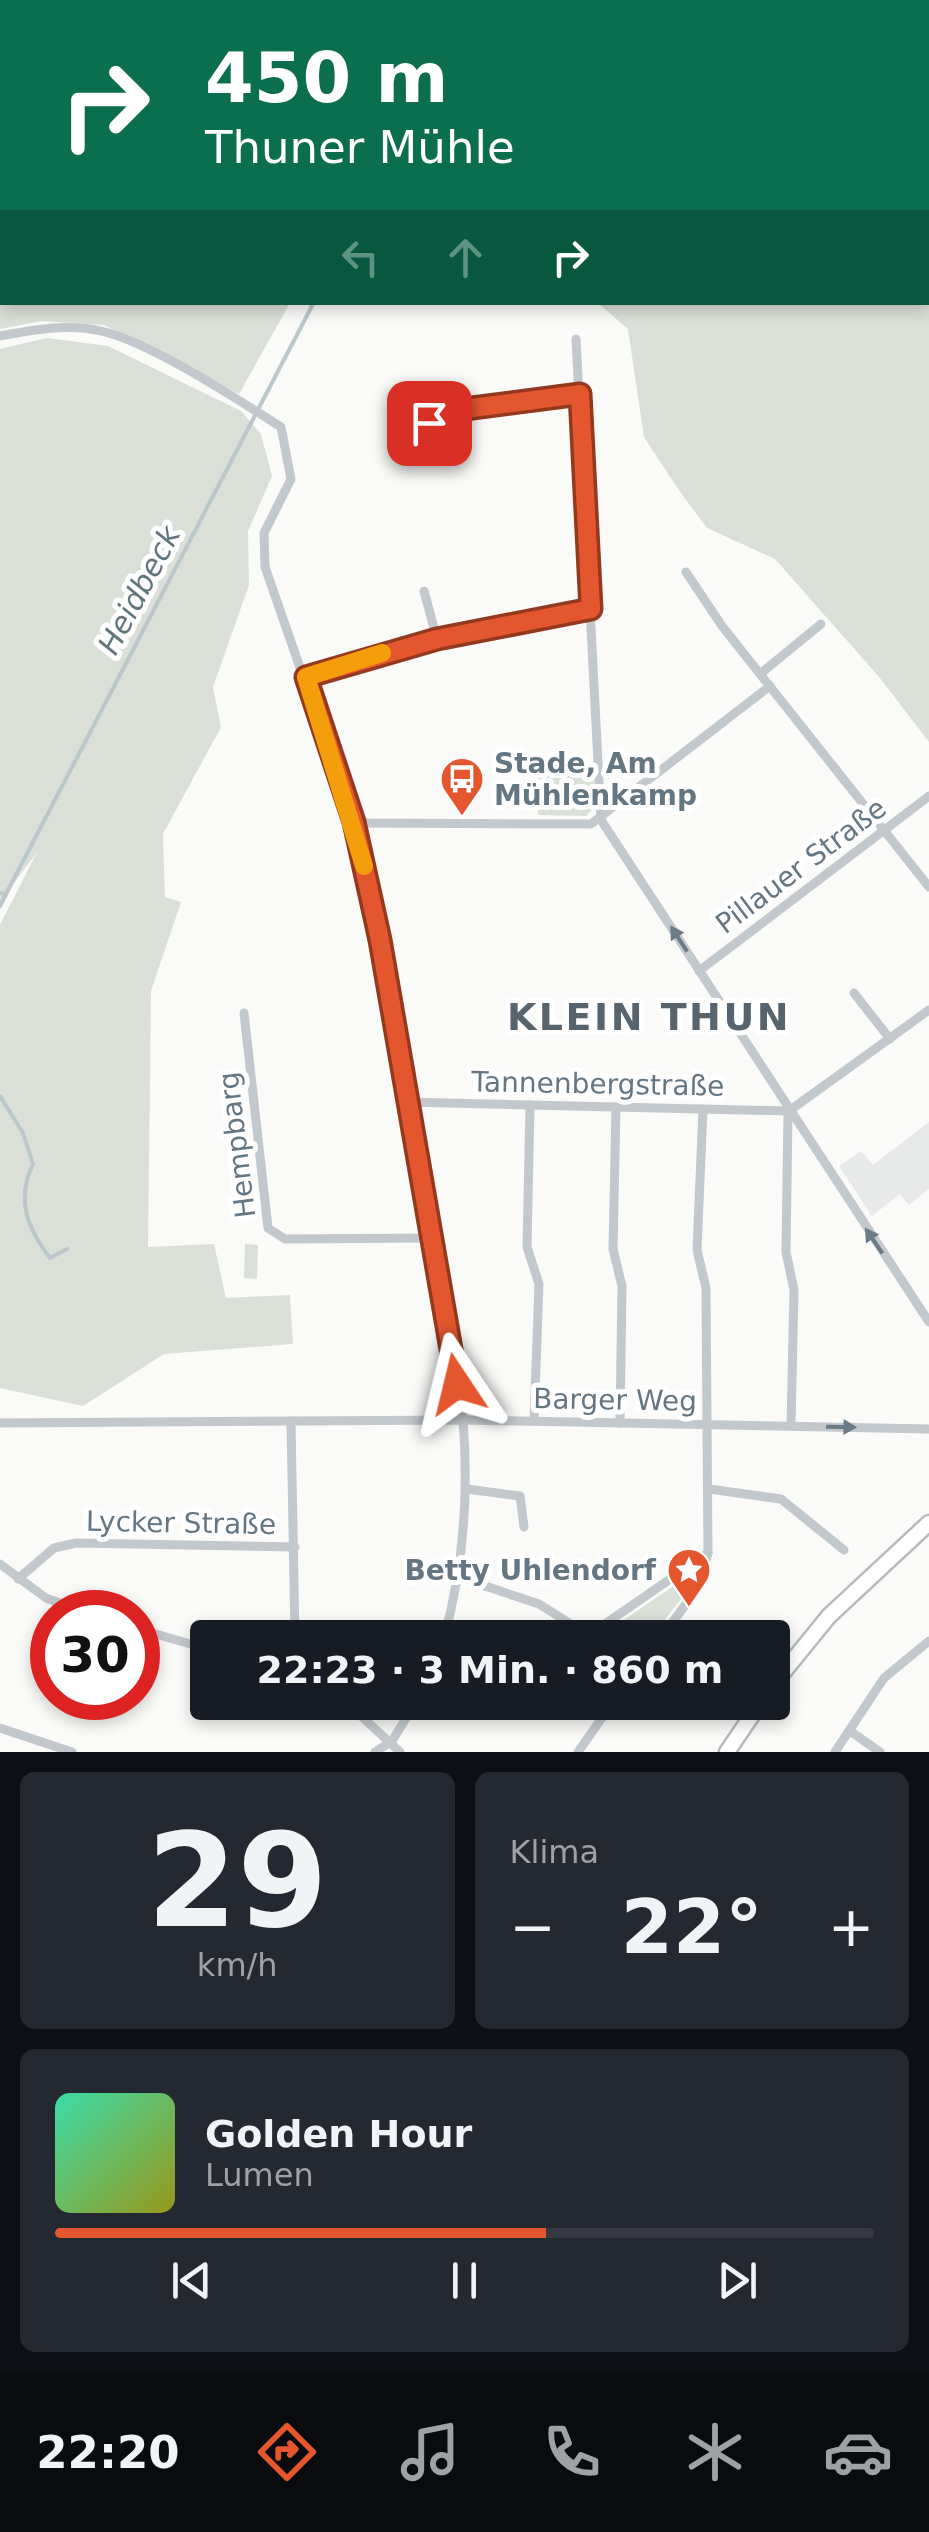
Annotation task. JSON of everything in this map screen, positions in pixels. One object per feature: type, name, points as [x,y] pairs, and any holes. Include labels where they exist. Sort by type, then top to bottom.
[{"type":"main road","points":[[790,1664],[829,1616],[929,1522]]},
{"type":"main road","points":[[727,1752],[749,1720]]},
{"type":"street","points":[[0,336],[45,327],[102,331],[281,426],[291,479],[264,533],[265,567],[354,822],[380,940],[464,1420],[467,1489],[461,1578],[449,1620]]},
{"type":"street","points":[[576,339],[600,820],[929,1322]]},
{"type":"street","points":[[429,423],[449,411],[580,394]]},
{"type":"street","points":[[686,572],[760,674],[929,887]]},
{"type":"street","points":[[424,591],[437,639]]},
{"type":"street","points":[[306,677],[437,639],[591,609]]},
{"type":"street","points":[[760,674],[821,624]]},
{"type":"street","points":[[354,822],[592,824],[770,686]]},
{"type":"street","name":"Pillauer Straße","points":[[700,971],[929,796]]},
{"type":"street","points":[[854,992],[890,1039]]},
{"type":"street","points":[[788,1110],[929,1010]]},
{"type":"street","name":"Hempbarg","points":[[244,1013],[268,1228],[285,1238],[430,1238]]},
{"type":"street","name":"Tannenbergstraße","points":[[407,1102],[788,1110]]},
{"type":"street","points":[[530,1105],[527,1246],[539,1284],[534,1421]]},
{"type":"street","points":[[616,1106],[613,1248],[622,1286],[620,1422]]},
{"type":"street","points":[[674,1620],[700,1585],[708,1552],[706,1288],[697,1250],[703,1109]]},
{"type":"street","points":[[788,1110],[786,1252],[794,1290],[791,1426]]},
{"type":"street","name":"Barger Weg","points":[[0,1422],[464,1420],[929,1429]]},
{"type":"street","points":[[291,1421],[294,1620]]},
{"type":"street","points":[[467,1489],[520,1496],[524,1527]]},
{"type":"street","points":[[708,1489],[781,1499],[844,1550]]},
{"type":"street","name":"Lycker Straße","points":[[18,1579],[54,1548],[76,1542],[295,1547]]},
{"type":"street","points":[[613,1620],[708,1552]]},
{"type":"street","points":[[0,1564],[34,1590]]},
{"type":"street","points":[[461,1578],[539,1604],[565,1620]]},
{"type":"street","points":[[160,1635],[190,1644]]},
{"type":"street","points":[[835,1752],[884,1678],[929,1642]]},
{"type":"street","points":[[367,1720],[400,1752]]},
{"type":"street","points":[[375,1752],[392,1741],[405,1720]]},
{"type":"street","points":[[578,1752],[600,1720]]},
{"type":"street","points":[[0,1728],[72,1752]]},
{"type":"street","points":[[850,1731],[880,1752]]},
{"type":"shaded area","points":[[0,305],[289,305],[239,394],[104,325],[42,321],[0,329]]},
{"type":"shaded area","points":[[600,305],[929,305],[929,742],[880,678],[775,559],[707,528],[678,489],[644,437],[628,329]]},
{"type":"shaded area","points":[[47,338],[108,346],[241,411],[261,434],[272,476],[248,531],[249,585],[213,687],[221,727],[163,834],[165,897],[181,902],[151,991],[148,1247],[214,1244],[226,1298],[290,1295],[293,1344],[164,1354],[83,1406],[0,1388],[0,925],[37,852],[6,894],[0,910],[0,349]]},
{"type":"shaded area","points":[[539,765],[593,765],[595,807],[586,816],[538,815]]},
{"type":"shaded area","points":[[929,1122],[929,1189],[909,1205],[900,1194],[872,1216],[839,1166],[861,1151],[873,1165]]},
{"type":"shaded area","points":[[245,1244],[258,1245],[257,1279],[244,1278]]},
{"type":"shaded area","points":[[690,1575],[696,1580],[664,1620],[624,1620]]},
{"type":"waterway","name":"Heidbeck","points":[[0,893],[6,894],[312,305]]},
{"type":"waterway","points":[[0,906],[6,894]]},
{"type":"waterway","points":[[0,1096],[23,1133],[33,1164],[25,1201],[35,1236],[50,1258],[67,1249]]},
{"type":"slow traffic","points":[[364,866],[354,822],[306,677],[382,653]]},
{"type":"place","name":"Stade, Am Mühlenkamp","points":[[462,817]]},
{"type":"place","name":"Betty Uhlendorf","points":[[689,1608]]},
{"type":"district","name":"KLEIN THUN","points":[[649,1017]]},
{"type":"route","points":[[429,423],[449,411],[580,394],[591,609],[437,639],[306,677],[354,822],[380,940],[457,1384]]}]
